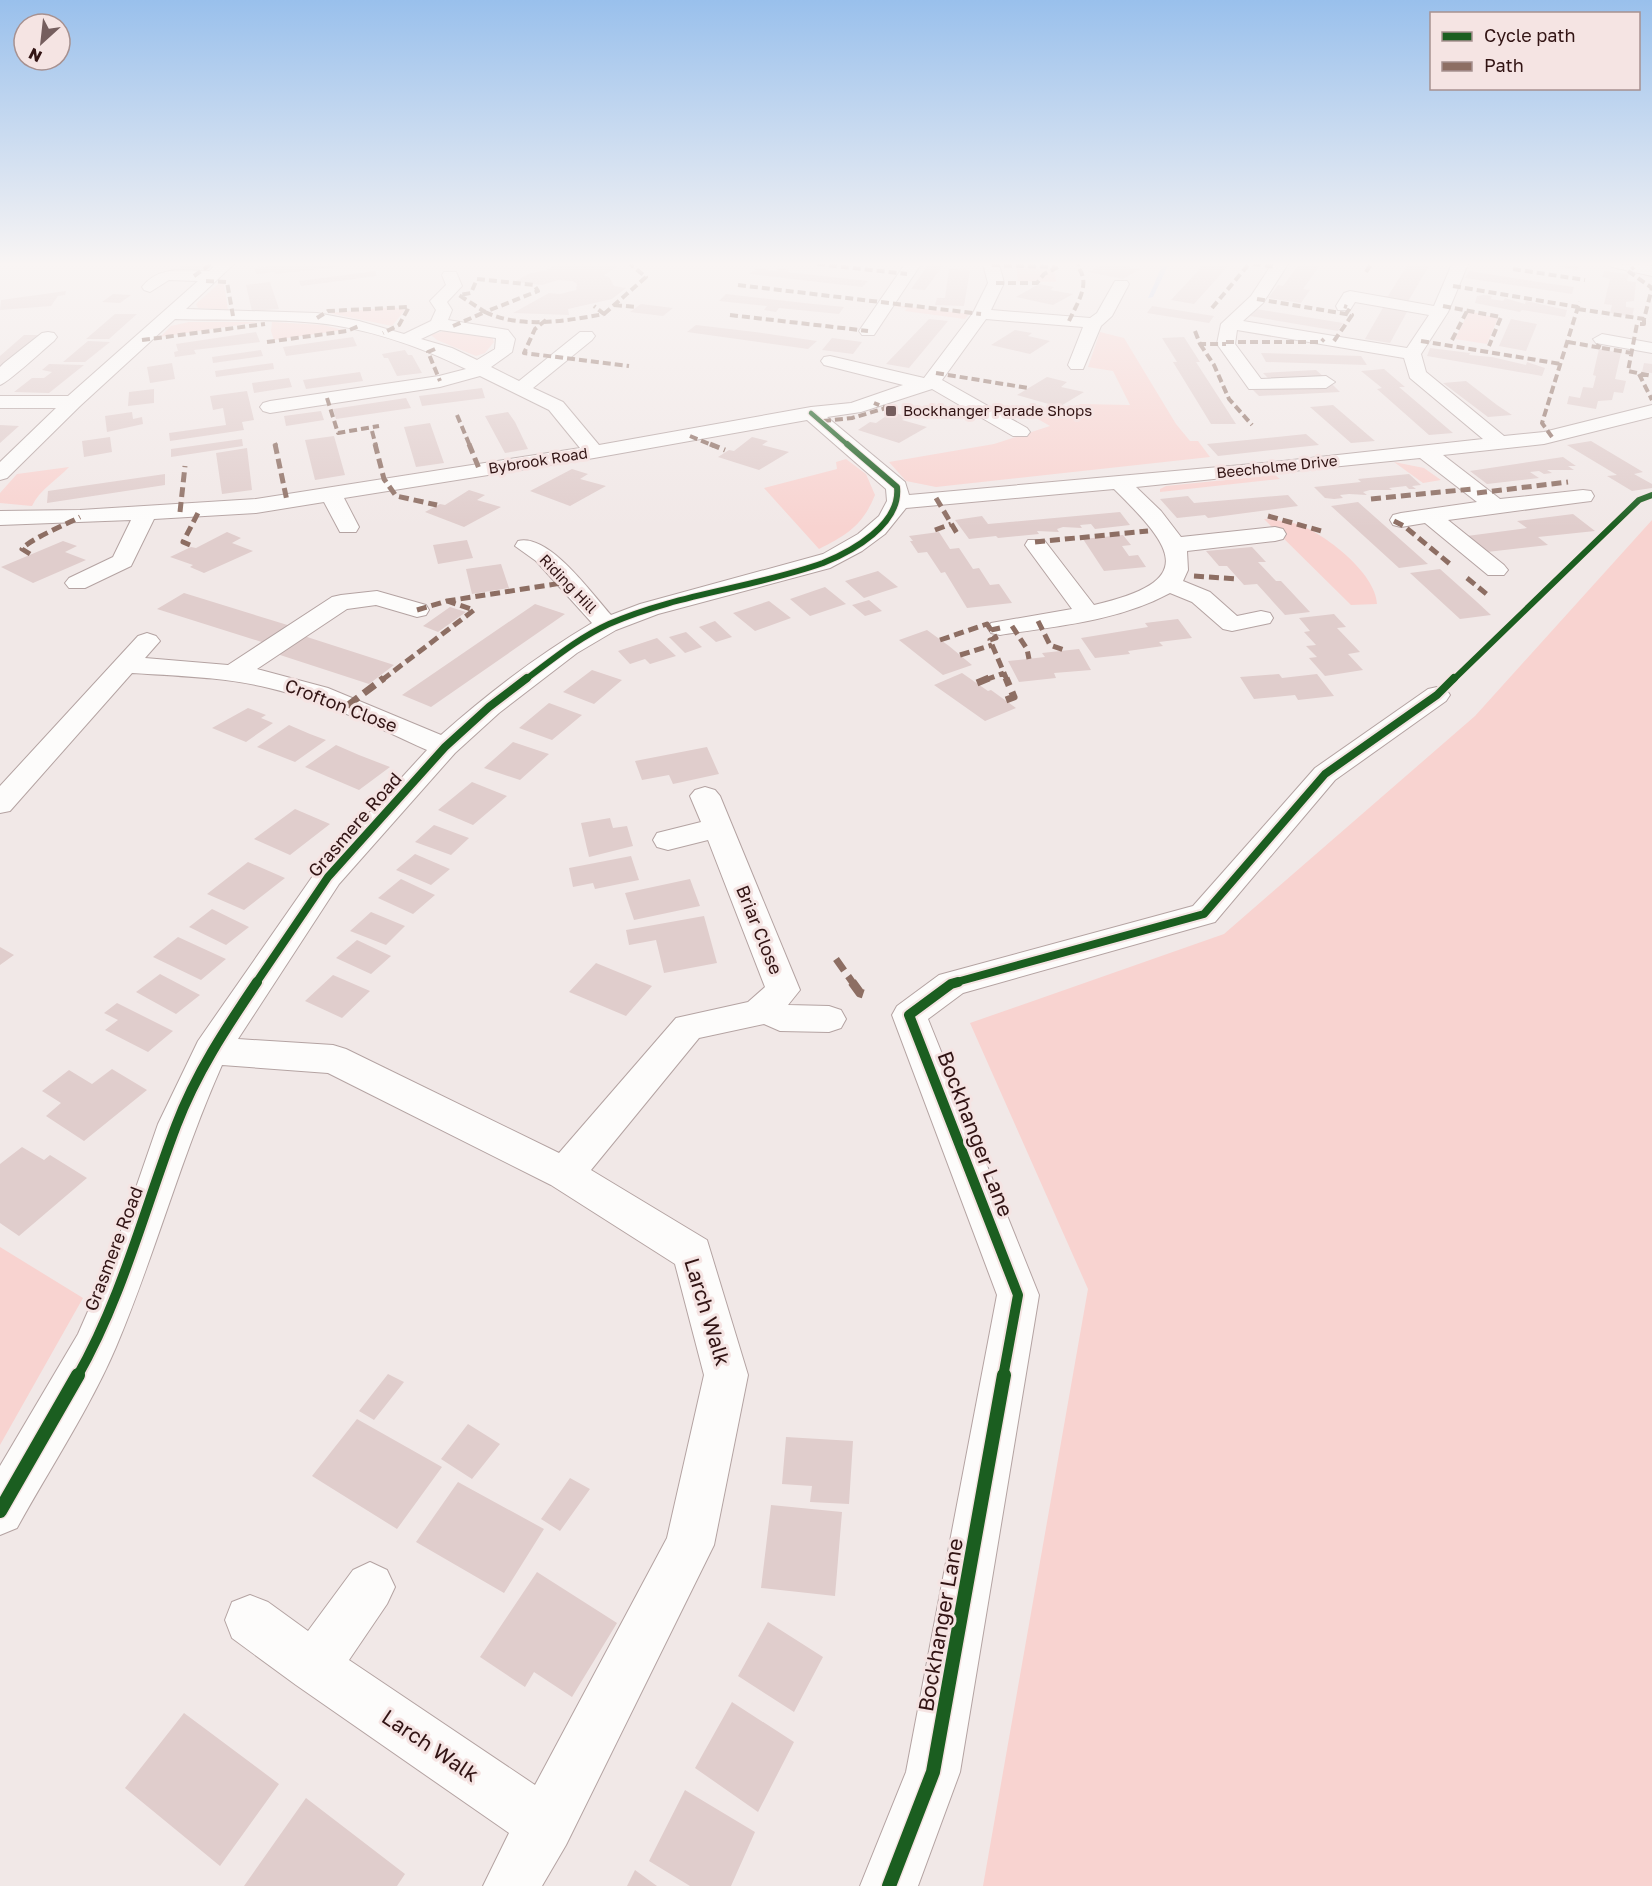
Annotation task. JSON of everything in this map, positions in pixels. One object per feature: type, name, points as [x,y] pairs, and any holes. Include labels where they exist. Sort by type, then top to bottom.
[{"type":"street","points":[[0,379],[10,367],[29,352]]},
{"type":"street","points":[[0,474],[127,352]]},
{"type":"street","points":[[446,352],[556,406],[594,452]]},
{"type":"street","points":[[270,408],[300,398],[440,381],[480,369],[503,352]]},
{"type":"street","points":[[521,388],[566,352]]},
{"type":"street","points":[[928,384],[952,352]]},
{"type":"street","points":[[1077,365],[1082,352]]},
{"type":"street","points":[[1232,352],[1256,386],[1326,382]]},
{"type":"street","points":[[1400,352],[1412,354],[1417,375],[1499,442]]},
{"type":"street","points":[[830,361],[948,389],[1020,432]]},
{"type":"street","name":"Bybrook Road","points":[[0,518],[145,514],[244,507],[331,495],[656,442],[810,413],[854,408],[928,384]]},
{"type":"street","points":[[0,402],[73,402]]},
{"type":"street","name":"Beecholme Drive","points":[[898,502],[1424,452],[1552,437],[1652,411]]},
{"type":"street","points":[[810,413],[897,487],[898,502]]},
{"type":"street","points":[[656,442],[674,461]]},
{"type":"street","points":[[1424,452],[1495,506]]},
{"type":"street","points":[[1000,628],[1088,614],[1142,598],[1169,584],[1175,577],[1178,566],[1175,545],[1163,527],[1119,482]]},
{"type":"street","points":[[331,495],[348,527]]},
{"type":"street","points":[[1401,520],[1581,496],[1601,514]]},
{"type":"street","name":"Grasmere Road","points":[[0,1511],[94,1347],[133,1254],[177,1124],[212,1051],[328,877],[446,747],[489,707],[568,648],[607,625],[649,609],[822,564],[843,554],[882,526],[898,502]]},
{"type":"street","points":[[77,583],[123,561],[145,514]]},
{"type":"street","points":[[1430,516],[1496,570]]},
{"type":"street","points":[[1175,545],[1275,534]]},
{"type":"street","points":[[1036,545],[1088,614]]},
{"type":"street","name":"Riding Hill","points":[[526,546],[544,556],[607,625]]},
{"type":"street","points":[[1169,584],[1201,597],[1232,624],[1246,646]]},
{"type":"street","points":[[232,674],[341,602],[377,598],[417,610]]},
{"type":"street","points":[[1232,624],[1261,618]]},
{"type":"street","points":[[0,804],[147,641]]},
{"type":"street","name":"Crofton Close","points":[[126,665],[274,680],[315,693],[446,747]]},
{"type":"street","name":"Bockhanger Lane","points":[[889,1886],[933,1772],[1018,1295],[909,1016],[951,984],[1204,914],[1325,774],[1437,695]]},
{"type":"street","name":"Briar Close","points":[[705,796],[783,990],[765,1006]]},
{"type":"street","points":[[668,840],[717,828]]},
{"type":"street","points":[[565,1174],[688,1027],[758,1013],[765,1006],[780,1018],[829,1019]]},
{"type":"street","name":"Larch Walk","points":[[212,1051],[333,1059],[386,1083],[565,1174],[693,1253],[726,1375],[690,1545],[546,1825],[512,1886]]},
{"type":"street","points":[[314,1667],[370,1587]]},
{"type":"street","name":"Larch Walk","points":[[250,1620],[314,1667],[546,1825]]},
{"type":"shaded area","points":[[466,352],[486,352],[485,353],[476,356]]},
{"type":"shaded area","points":[[1093,352],[1132,352],[1176,424],[1190,441],[1198,441],[1210,457],[936,487],[906,481],[889,462],[994,444],[1050,426],[1036,418],[1063,413],[1080,404],[1130,405],[1113,371],[1088,367]]},
{"type":"shaded area","points":[[846,459],[866,474],[875,495],[865,514],[853,528],[819,549],[764,488],[837,469],[836,462]]},
{"type":"shaded area","points":[[1394,462],[1424,468],[1441,480],[1423,483]]},
{"type":"shaded area","points":[[69,467],[44,490],[32,506],[0,503],[0,493],[17,474]]},
{"type":"shaded area","points":[[1275,475],[1280,479],[1160,492],[1160,489],[1166,486]]},
{"type":"shaded area","points":[[1264,519],[1297,524],[1334,545],[1358,567],[1368,580],[1377,604],[1351,605]]},
{"type":"shaded area","points":[[1652,520],[1652,1886],[983,1886],[1088,1289],[970,1023],[1224,934],[1475,716]]},
{"type":"shaded area","points":[[0,1247],[83,1298],[0,1445]]},
{"type":"building","points":[[5,352],[21,352],[4,367],[0,367],[0,356]]},
{"type":"building","points":[[75,352],[97,352],[85,362],[63,362]]},
{"type":"building","points":[[174,352],[195,352],[196,354],[175,357]]},
{"type":"building","points":[[247,352],[262,352],[263,356],[213,363],[212,357]]},
{"type":"building","points":[[285,352],[314,352],[286,356]]},
{"type":"building","points":[[406,352],[408,355],[412,355],[422,373],[397,376],[388,358],[384,358],[382,354]]},
{"type":"building","points":[[897,352],[922,352],[909,368],[886,364]]},
{"type":"building","points":[[1171,352],[1194,352],[1200,362],[1196,362],[1236,424],[1211,424],[1173,362],[1177,362]]},
{"type":"building","points":[[1428,352],[1462,352],[1526,365],[1527,362],[1545,368],[1542,376],[1427,356]]},
{"type":"building","points":[[1598,352],[1621,353],[1615,379],[1626,381],[1623,393],[1614,392],[1612,400],[1598,401],[1596,409],[1567,404],[1569,396],[1580,398],[1583,387],[1593,388],[1596,376],[1593,375]]},
{"type":"building","points":[[1261,353],[1361,356],[1367,365],[1266,362]]},
{"type":"building","points":[[172,363],[175,379],[150,383],[147,367]]},
{"type":"building","points":[[273,363],[274,369],[216,377],[215,371]]},
{"type":"building","points":[[1644,363],[1652,364],[1652,373],[1642,372]]},
{"type":"building","points":[[49,364],[84,365],[49,393],[14,392],[32,378],[44,378],[52,372],[42,370]]},
{"type":"building","points":[[1384,369],[1405,387],[1399,387],[1453,433],[1429,435],[1377,389],[1382,388],[1361,371]]},
{"type":"building","points":[[1316,370],[1324,377],[1270,380],[1263,373]]},
{"type":"building","points":[[360,372],[363,381],[306,389],[303,380]]},
{"type":"building","points":[[1047,377],[1067,382],[1061,387],[1084,392],[1059,407],[1017,395]]},
{"type":"building","points":[[289,378],[292,387],[254,393],[252,383]]},
{"type":"building","points":[[1466,381],[1512,415],[1488,417],[1443,383]]},
{"type":"building","points":[[1333,385],[1340,392],[1259,396],[1253,390]]},
{"type":"building","points":[[482,388],[485,398],[422,406],[419,396]]},
{"type":"building","points":[[154,389],[154,403],[128,406],[129,392]]},
{"type":"building","points":[[247,391],[254,420],[242,422],[244,430],[170,441],[169,433],[226,425],[223,408],[213,410],[210,396]]},
{"type":"building","points":[[406,398],[411,408],[336,419],[333,409]]},
{"type":"building","points":[[1333,405],[1375,441],[1351,443],[1310,407]]},
{"type":"building","points":[[321,411],[324,420],[286,426],[284,416]]},
{"type":"building","points":[[132,412],[133,419],[142,417],[143,424],[107,432],[105,416]]},
{"type":"building","points":[[508,412],[528,449],[505,453],[485,416]]},
{"type":"building","points":[[892,412],[908,417],[902,420],[927,427],[899,443],[858,430],[870,422],[876,423]]},
{"type":"building","points":[[430,423],[444,463],[416,467],[404,427]]},
{"type":"building","points":[[0,425],[19,426],[0,443]]},
{"type":"building","points":[[1306,434],[1319,445],[1218,456],[1207,444]]},
{"type":"building","points":[[334,436],[345,475],[315,480],[305,440]]},
{"type":"building","points":[[110,437],[112,452],[84,457],[82,441]]},
{"type":"building","points":[[752,437],[768,441],[762,445],[789,452],[759,470],[718,457],[729,450],[734,451]]},
{"type":"building","points":[[242,439],[243,446],[171,457],[171,449]]},
{"type":"building","points":[[1591,441],[1643,472],[1634,474],[1652,484],[1652,488],[1632,491],[1607,476],[1617,475],[1567,445]]},
{"type":"building","points":[[247,448],[252,490],[222,494],[216,453]]},
{"type":"building","points":[[1563,457],[1576,466],[1568,466],[1574,470],[1547,470],[1552,473],[1544,474],[1539,471],[1530,472],[1539,478],[1487,484],[1470,471]]},
{"type":"building","points":[[572,469],[588,474],[580,479],[606,486],[570,506],[530,491]]},
{"type":"building","points":[[165,474],[165,485],[47,503],[48,491]]},
{"type":"building","points":[[1409,474],[1421,485],[1412,486],[1416,489],[1409,489],[1406,486],[1389,488],[1392,490],[1370,490],[1363,492],[1367,495],[1340,495],[1343,498],[1334,499],[1325,498],[1314,487],[1361,482],[1358,479]]},
{"type":"building","points":[[469,490],[485,495],[477,500],[501,507],[464,527],[425,512],[440,504],[445,505]]},
{"type":"building","points":[[1288,495],[1298,506],[1208,518],[1205,515],[1177,518],[1160,499],[1188,496],[1194,503]]},
{"type":"building","points":[[1358,502],[1428,564],[1399,568],[1331,506]]},
{"type":"building","points":[[1120,512],[1130,525],[1095,529],[1091,524],[1080,525],[1082,528],[1057,529],[1059,532],[1037,531],[1039,534],[998,538],[996,536],[969,539],[955,520],[982,516],[988,524]]},
{"type":"building","points":[[1573,514],[1595,531],[1538,537],[1548,545],[1487,552],[1467,536],[1527,528],[1517,521]]},
{"type":"building","points":[[227,532],[241,538],[232,543],[253,551],[204,573],[190,567],[193,565],[170,557],[191,547],[196,548]]},
{"type":"building","points":[[939,532],[950,549],[959,548],[973,569],[979,568],[990,585],[999,584],[1012,603],[967,608],[945,572],[941,573],[927,552],[918,553],[910,541],[913,541],[909,536]]},
{"type":"building","points":[[1123,535],[1131,545],[1122,546],[1129,556],[1138,555],[1146,567],[1104,571],[1083,539]]},
{"type":"building","points":[[467,540],[473,558],[438,564],[433,545]]},
{"type":"building","points":[[63,541],[77,546],[65,552],[86,560],[33,583],[1,567]]},
{"type":"building","points":[[1252,547],[1266,562],[1258,562],[1276,581],[1281,581],[1310,612],[1285,615],[1257,584],[1244,585],[1227,566],[1219,566],[1206,551]]},
{"type":"building","points":[[501,564],[509,588],[472,594],[466,569]]},
{"type":"building","points":[[1440,569],[1491,615],[1460,619],[1410,573]]},
{"type":"building","points":[[878,571],[898,587],[864,598],[845,581]]},
{"type":"building","points":[[825,587],[846,604],[810,616],[790,599]]},
{"type":"building","points":[[184,593],[294,627],[268,644],[157,609]]},
{"type":"building","points":[[869,600],[882,611],[865,616],[852,605]]},
{"type":"building","points":[[769,601],[791,618],[755,631],[733,613]]},
{"type":"building","points":[[535,604],[565,614],[431,707],[402,695]]},
{"type":"building","points":[[450,607],[466,612],[438,632],[423,626]]},
{"type":"building","points":[[1334,614],[1346,627],[1337,628],[1360,652],[1348,654],[1363,670],[1325,676],[1309,658],[1317,657],[1306,646],[1316,645],[1304,632],[1310,631],[1299,618]]},
{"type":"building","points":[[1178,619],[1192,638],[1159,642],[1163,646],[1128,651],[1130,654],[1095,658],[1081,638],[1148,627],[1145,623]]},
{"type":"building","points":[[715,621],[732,637],[716,642],[699,627]]},
{"type":"building","points":[[927,630],[972,665],[943,675],[899,640]]},
{"type":"building","points":[[686,632],[702,647],[685,653],[669,637]]},
{"type":"building","points":[[304,636],[394,665],[369,684],[277,654]]},
{"type":"building","points":[[657,638],[676,656],[650,664],[645,659],[630,664],[618,651]]},
{"type":"building","points":[[1079,649],[1091,670],[1054,673],[1056,678],[1019,682],[1008,661],[1045,657],[1042,653]]},
{"type":"building","points":[[592,670],[622,680],[594,704],[563,692]]},
{"type":"building","points":[[962,673],[1016,708],[985,721],[934,685]]},
{"type":"building","points":[[1279,674],[1282,678],[1317,674],[1334,696],[1298,700],[1295,695],[1254,699],[1240,677]]},
{"type":"building","points":[[549,703],[582,715],[552,740],[519,728]]},
{"type":"building","points":[[248,708],[266,715],[261,718],[273,723],[246,742],[212,728]]},
{"type":"building","points":[[289,725],[326,740],[295,762],[257,747]]},
{"type":"building","points":[[513,742],[549,754],[520,780],[484,768]]},
{"type":"building","points":[[336,745],[390,767],[359,790],[305,767]]},
{"type":"building","points":[[707,747],[719,774],[673,784],[669,775],[642,780],[635,761]]},
{"type":"building","points":[[472,782],[507,796],[473,825],[438,810]]},
{"type":"building","points":[[295,809],[330,824],[290,855],[254,839]]},
{"type":"building","points":[[610,818],[613,828],[627,826],[633,846],[589,857],[581,823]]},
{"type":"building","points":[[434,825],[469,838],[451,855],[415,842]]},
{"type":"building","points":[[415,854],[450,869],[431,885],[396,870]]},
{"type":"building","points":[[631,856],[639,880],[595,889],[593,883],[573,887],[569,868]]},
{"type":"building","points":[[248,862],[285,878],[244,910],[207,894]]},
{"type":"building","points":[[401,879],[435,895],[413,914],[378,898]]},
{"type":"building","points":[[690,879],[700,906],[634,920],[625,893]]},
{"type":"building","points":[[212,909],[249,927],[226,945],[189,927]]},
{"type":"building","points":[[371,912],[405,926],[386,945],[350,931]]},
{"type":"building","points":[[704,916],[717,963],[664,973],[656,940],[629,945],[626,930]]},
{"type":"building","points":[[178,937],[226,959],[201,980],[153,957]]},
{"type":"building","points":[[357,940],[391,956],[371,974],[336,958]]},
{"type":"building","points":[[0,947],[14,955],[0,965]]},
{"type":"building","points":[[596,963],[652,986],[626,1016],[569,992]]},
{"type":"building","points":[[160,974],[200,995],[176,1014],[136,992]]},
{"type":"building","points":[[333,975],[370,991],[342,1018],[305,1001]]},
{"type":"building","points":[[117,1003],[173,1031],[148,1052],[105,1030],[118,1020],[104,1013]]},
{"type":"building","points":[[112,1069],[147,1090],[84,1141],[46,1116],[61,1103],[42,1091],[69,1070],[92,1084]]},
{"type":"building","points":[[22,1147],[44,1160],[50,1155],[87,1178],[19,1236],[0,1223],[0,1164]]},
{"type":"building","points":[[388,1374],[404,1382],[374,1420],[359,1411]]},
{"type":"building","points":[[357,1419],[442,1467],[397,1529],[312,1476]]},
{"type":"building","points":[[468,1424],[500,1444],[472,1479],[441,1459]]},
{"type":"building","points":[[786,1437],[853,1441],[849,1504],[810,1502],[812,1486],[782,1484]]},
{"type":"building","points":[[570,1478],[590,1489],[560,1531],[541,1519]]},
{"type":"building","points":[[458,1482],[544,1529],[504,1593],[416,1542]]},
{"type":"building","points":[[771,1505],[842,1512],[835,1596],[761,1588]]},
{"type":"building","points":[[537,1572],[617,1623],[572,1697],[534,1672],[525,1687],[480,1657]]},
{"type":"building","points":[[768,1622],[823,1657],[794,1712],[738,1676]]},
{"type":"building","points":[[732,1702],[794,1742],[758,1812],[695,1768]]},
{"type":"building","points":[[184,1713],[279,1784],[220,1866],[125,1788]]},
{"type":"building","points":[[685,1790],[755,1832],[731,1886],[690,1886],[649,1861]]},
{"type":"building","points":[[306,1798],[405,1874],[397,1886],[244,1886]]},
{"type":"building","points":[[635,1870],[657,1886],[627,1886]]},
{"type":"marked path","points":[[428,352],[440,381]]},
{"type":"marked path","points":[[524,352],[629,366]]},
{"type":"marked path","points":[[1205,352],[1214,365],[1229,399],[1252,425]]},
{"type":"marked path","points":[[1488,352],[1561,364]]},
{"type":"marked path","points":[[1552,437],[1542,423],[1564,352]]},
{"type":"marked path","points":[[1626,352],[1632,353]]},
{"type":"marked path","points":[[1632,352],[1628,371],[1652,376]]},
{"type":"marked path","points":[[936,373],[1028,388]]},
{"type":"marked path","points":[[1639,374],[1652,400]]},
{"type":"marked path","points":[[327,398],[338,433],[379,426]]},
{"type":"marked path","points":[[823,421],[842,417],[852,418],[886,408],[874,403]]},
{"type":"marked path","points":[[457,415],[480,471]]},
{"type":"marked path","points":[[372,431],[384,479],[396,496],[437,505]]},
{"type":"marked path","points":[[690,436],[725,450]]},
{"type":"marked path","points":[[275,443],[287,501]]},
{"type":"marked path","points":[[180,512],[185,466]]},
{"type":"marked path","points":[[1477,493],[1568,482]]},
{"type":"marked path","points":[[1371,499],[1472,489]]},
{"type":"marked path","points":[[936,498],[958,535]]},
{"type":"marked path","points":[[190,545],[183,542],[199,511]]},
{"type":"marked path","points":[[1268,516],[1325,532]]},
{"type":"marked path","points":[[30,554],[22,549],[28,541],[54,532],[80,517]]},
{"type":"marked path","points":[[1394,521],[1404,526],[1450,564]]},
{"type":"marked path","points":[[935,530],[951,524]]},
{"type":"marked path","points":[[1035,542],[1148,531]]},
{"type":"marked path","points":[[1194,576],[1224,580],[1238,579]]},
{"type":"marked path","points":[[1467,578],[1489,596]]},
{"type":"marked path","points":[[417,610],[447,601],[568,582]]},
{"type":"marked path","points":[[347,706],[474,610],[447,601]]},
{"type":"marked path","points":[[1038,621],[1050,645],[1064,650]]},
{"type":"marked path","points":[[940,640],[987,624],[991,630]]},
{"type":"marked path","points":[[1012,626],[1027,649],[1029,659]]},
{"type":"marked path","points":[[1000,628],[991,630],[996,638],[990,640],[1014,697],[1006,700]]},
{"type":"marked path","points":[[960,655],[992,645]]},
{"type":"marked path","points":[[977,683],[1004,673]]},
{"type":"marked path","points":[[836,959],[860,993],[869,996]]},
{"type":"cycle path","points":[[0,1511],[94,1347],[133,1254],[177,1124],[211,1051],[328,877],[445,747],[489,707],[568,648],[607,625],[649,609],[822,563],[866,538],[877,530],[894,511],[898,499],[897,487],[811,413]]},
{"type":"cycle path","points":[[889,1886],[933,1772],[1018,1295],[909,1015],[951,984],[1204,914],[1325,774],[1437,695],[1639,500],[1652,495]]},
{"type":"place","name":"Bockhanger Parade Shops","points":[[891,411]]}]
